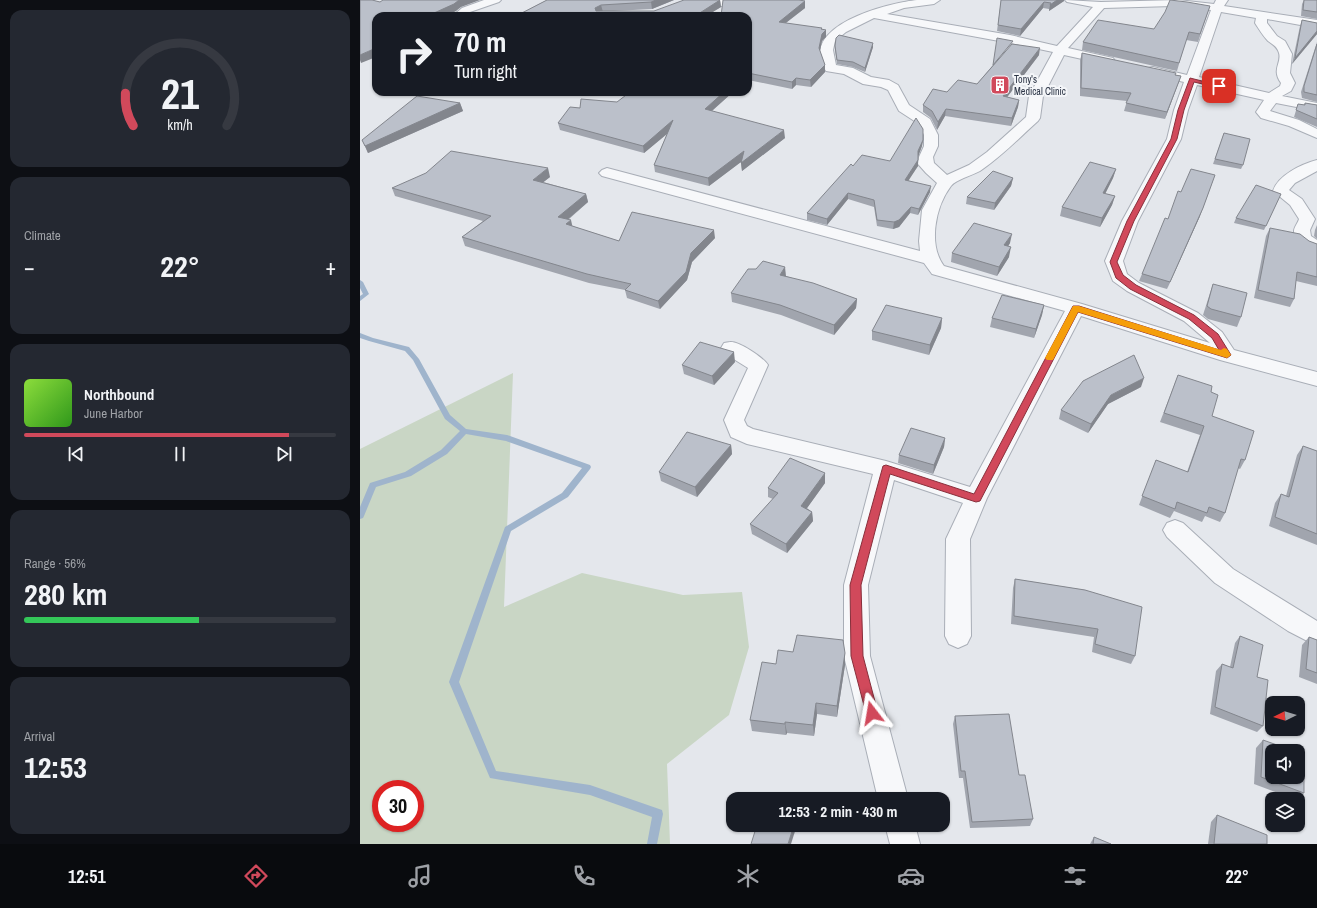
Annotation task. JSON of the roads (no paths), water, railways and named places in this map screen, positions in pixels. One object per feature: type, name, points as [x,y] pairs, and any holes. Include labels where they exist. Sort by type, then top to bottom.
[{"type":"street","points":[[464,12],[495,0]]},
{"type":"street","points":[[682,2],[698,0],[731,3],[739,0]]},
{"type":"street","points":[[934,0],[927,3],[903,5],[853,22],[839,30],[829,40],[828,48],[830,66],[854,73],[860,78],[868,81],[884,83],[893,88],[904,108],[924,122],[931,135],[931,146],[926,157],[926,164],[945,182]]},
{"type":"street","points":[[1071,0],[1101,5],[1173,3],[1219,4],[1262,15],[1317,24]]},
{"type":"street","points":[[1219,4],[1181,110],[1174,139],[1130,221],[1114,262],[1119,277],[1133,287],[1191,317],[1215,336],[1227,355]]},
{"type":"street","points":[[1101,5],[1060,50],[1036,96],[1033,118],[992,155],[974,168],[945,182],[930,210],[927,241],[930,259],[938,270],[1076,308],[1227,355],[1317,379]]},
{"type":"street","points":[[873,15],[1010,39],[1122,64]]},
{"type":"street","points":[[1262,15],[1261,23],[1273,39],[1280,44],[1286,54],[1282,66],[1283,78],[1288,83],[1286,88],[1276,94],[1264,108],[1263,112],[1266,115],[1294,123],[1317,134]]},
{"type":"street","points":[[1138,68],[1317,107]]},
{"type":"street","points":[[1317,165],[1287,181],[1281,188],[1281,191],[1296,202],[1307,219],[1302,230],[1304,238],[1317,247]]},
{"type":"street","points":[[607,173],[930,259]]},
{"type":"street","points":[[958,636],[958,539],[976,498],[1076,308]]},
{"type":"street","points":[[731,348],[758,365],[734,420],[738,431],[747,436],[886,469],[976,498]]},
{"type":"street","points":[[886,469],[856,585],[857,656],[891,792]]},
{"type":"street","points":[[1175,530],[1224,576],[1297,623],[1317,634]]},
{"type":"street","points":[[902,832],[905,844]]},
{"type":"waterway","points":[[360,282],[366,294],[360,299]]},
{"type":"waterway","points":[[360,335],[371,340],[407,349],[416,359],[447,417],[464,431]]},
{"type":"waterway","points":[[360,516],[373,485],[408,474],[444,452],[464,431]]},
{"type":"waterway","points":[[464,431],[507,438],[587,467],[565,495],[508,529],[454,682],[493,775],[590,790],[658,814],[652,844]]},
{"type":"place","name":"Tony's Medical Clinic","points":[[1000,85]]}]
